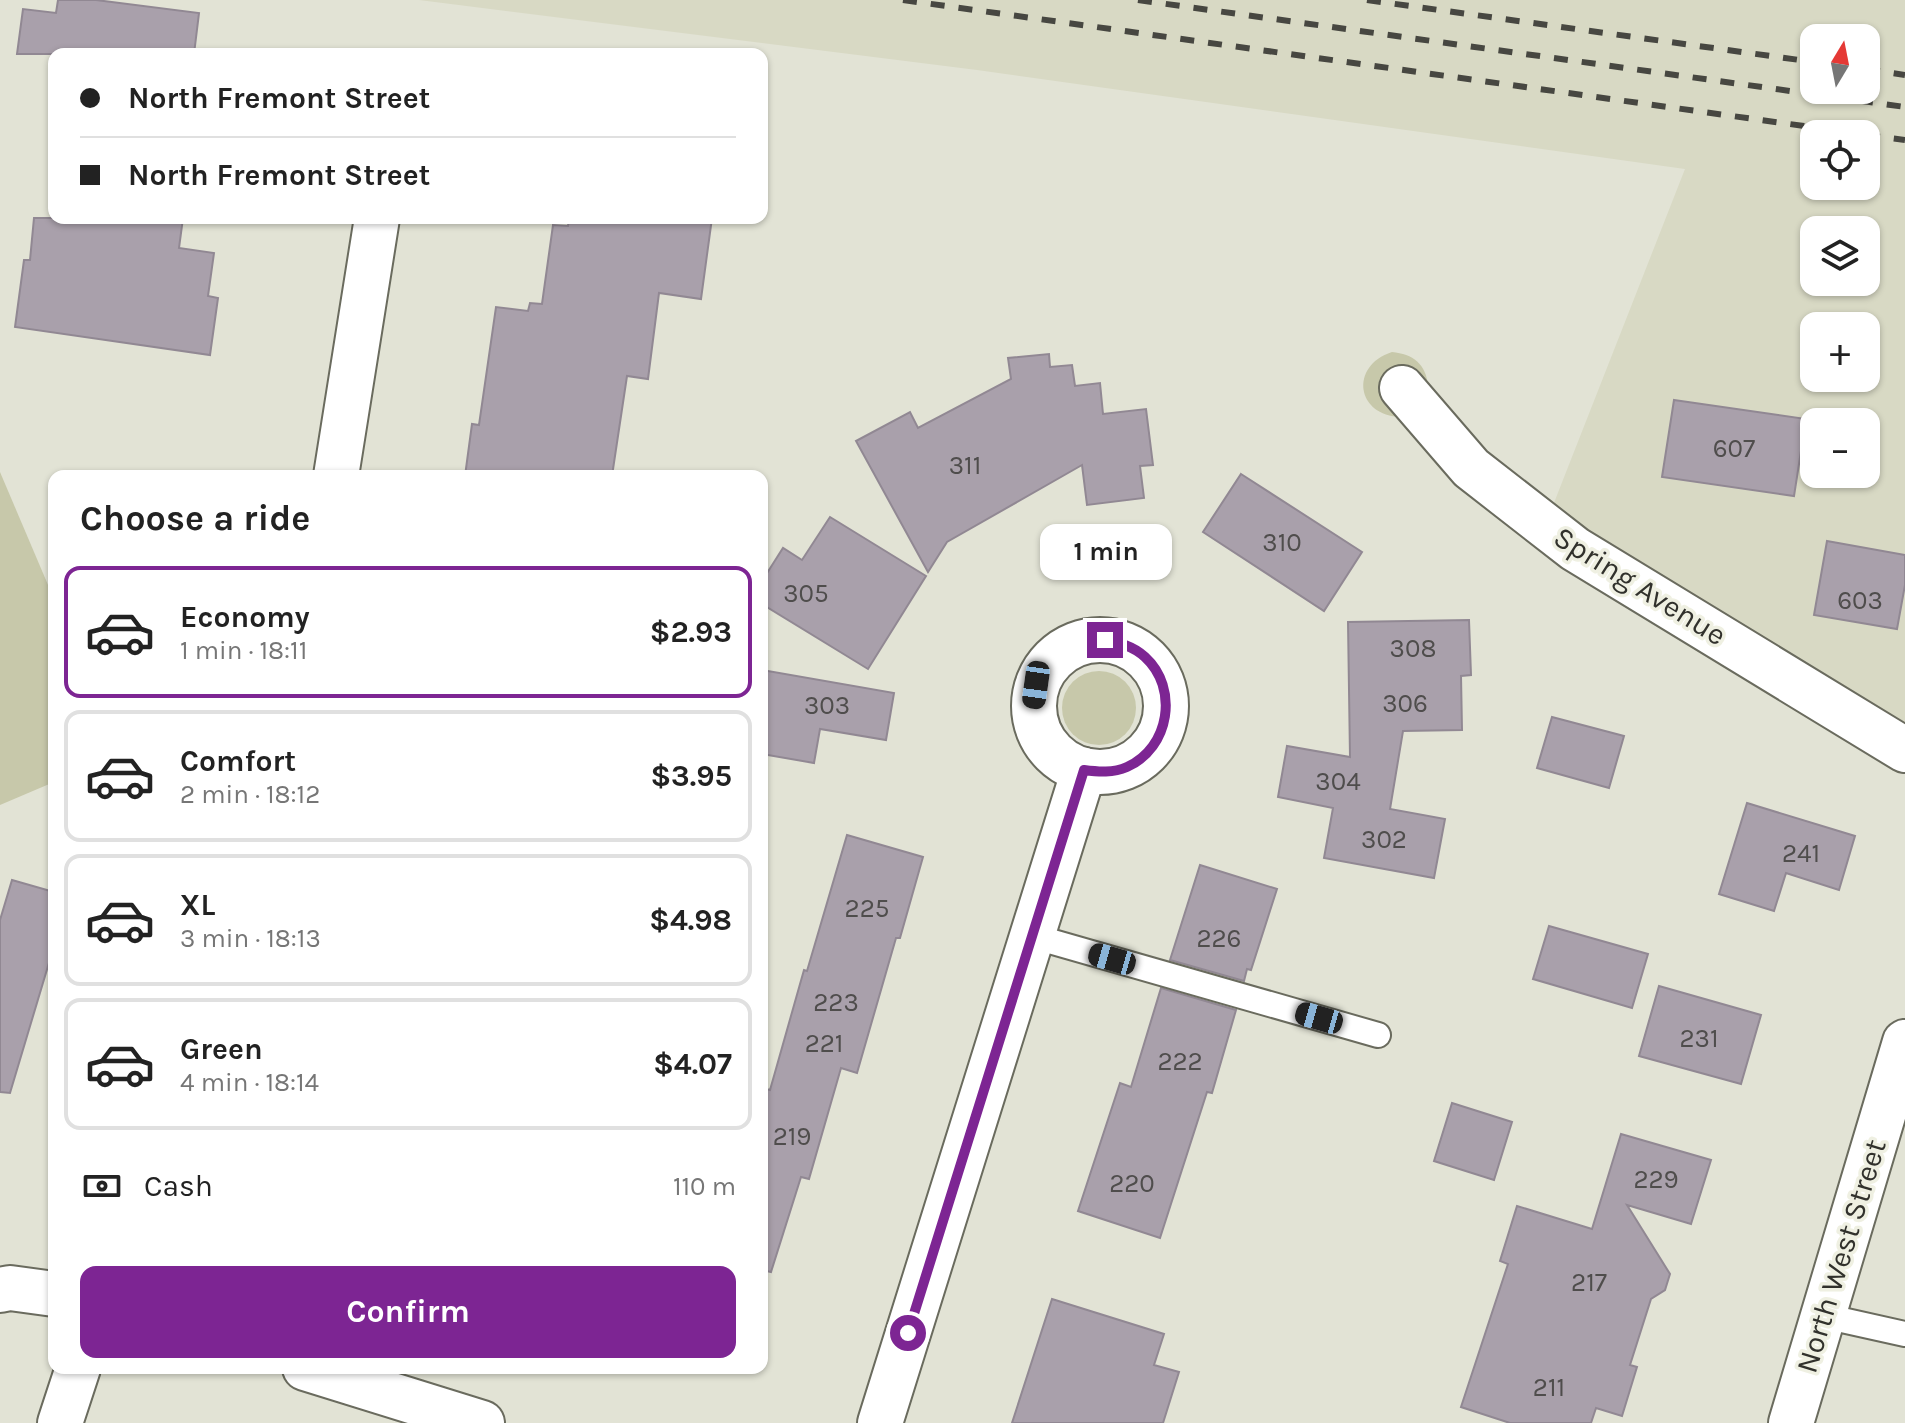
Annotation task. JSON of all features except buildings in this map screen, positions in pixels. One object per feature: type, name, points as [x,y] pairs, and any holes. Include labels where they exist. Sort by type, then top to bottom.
[{"type":"street","points":[[337,470],[376,224]]},
{"type":"street","name":"Spring Avenue","points":[[1402,388],[1471,468],[1575,549],[1905,750]]},
{"type":"street","points":[[880,1423],[1084,770]]},
{"type":"street","name":"North West Street","points":[[1791,1423],[1905,1042]]},
{"type":"street","points":[[0,1290],[10,1288],[48,1293]]},
{"type":"street","points":[[60,1423],[76,1374]]},
{"type":"street","points":[[324,1374],[482,1423]]},
{"type":"lane","points":[[1032,936],[1378,1035]]},
{"type":"lane","points":[[1824,1316],[1905,1334]]},
{"type":"shaded area","points":[[419,0],[1905,0],[1905,722],[1550,513],[1685,169],[977,70]]},
{"type":"shaded area","points":[[1392,352],[1412,358],[1427,378],[1428,386],[1401,417],[1375,408],[1367,400],[1364,389],[1364,378],[1369,368]]},
{"type":"shaded area","points":[[0,472],[48,585],[48,785],[0,805]]},
{"type":"shaded area","points":[[1099,671],[1120,677],[1130,687],[1136,708],[1130,729],[1120,739],[1099,745],[1078,739],[1068,729],[1062,708],[1068,687],[1078,677]]},
{"type":"railway","points":[[903,0],[1800,125]]},
{"type":"railway","points":[[1138,0],[1905,107]]},
{"type":"railway","points":[[1367,0],[1800,60]]},
{"type":"railway","points":[[1880,71],[1905,75]]},
{"type":"railway","points":[[1880,137],[1905,140]]},
{"type":"route","points":[[908,1333],[1084,770],[1106,773],[1127,767],[1146,755],[1159,737],[1166,717],[1166,694],[1159,674],[1145,657],[1126,645],[1105,640]]}]
